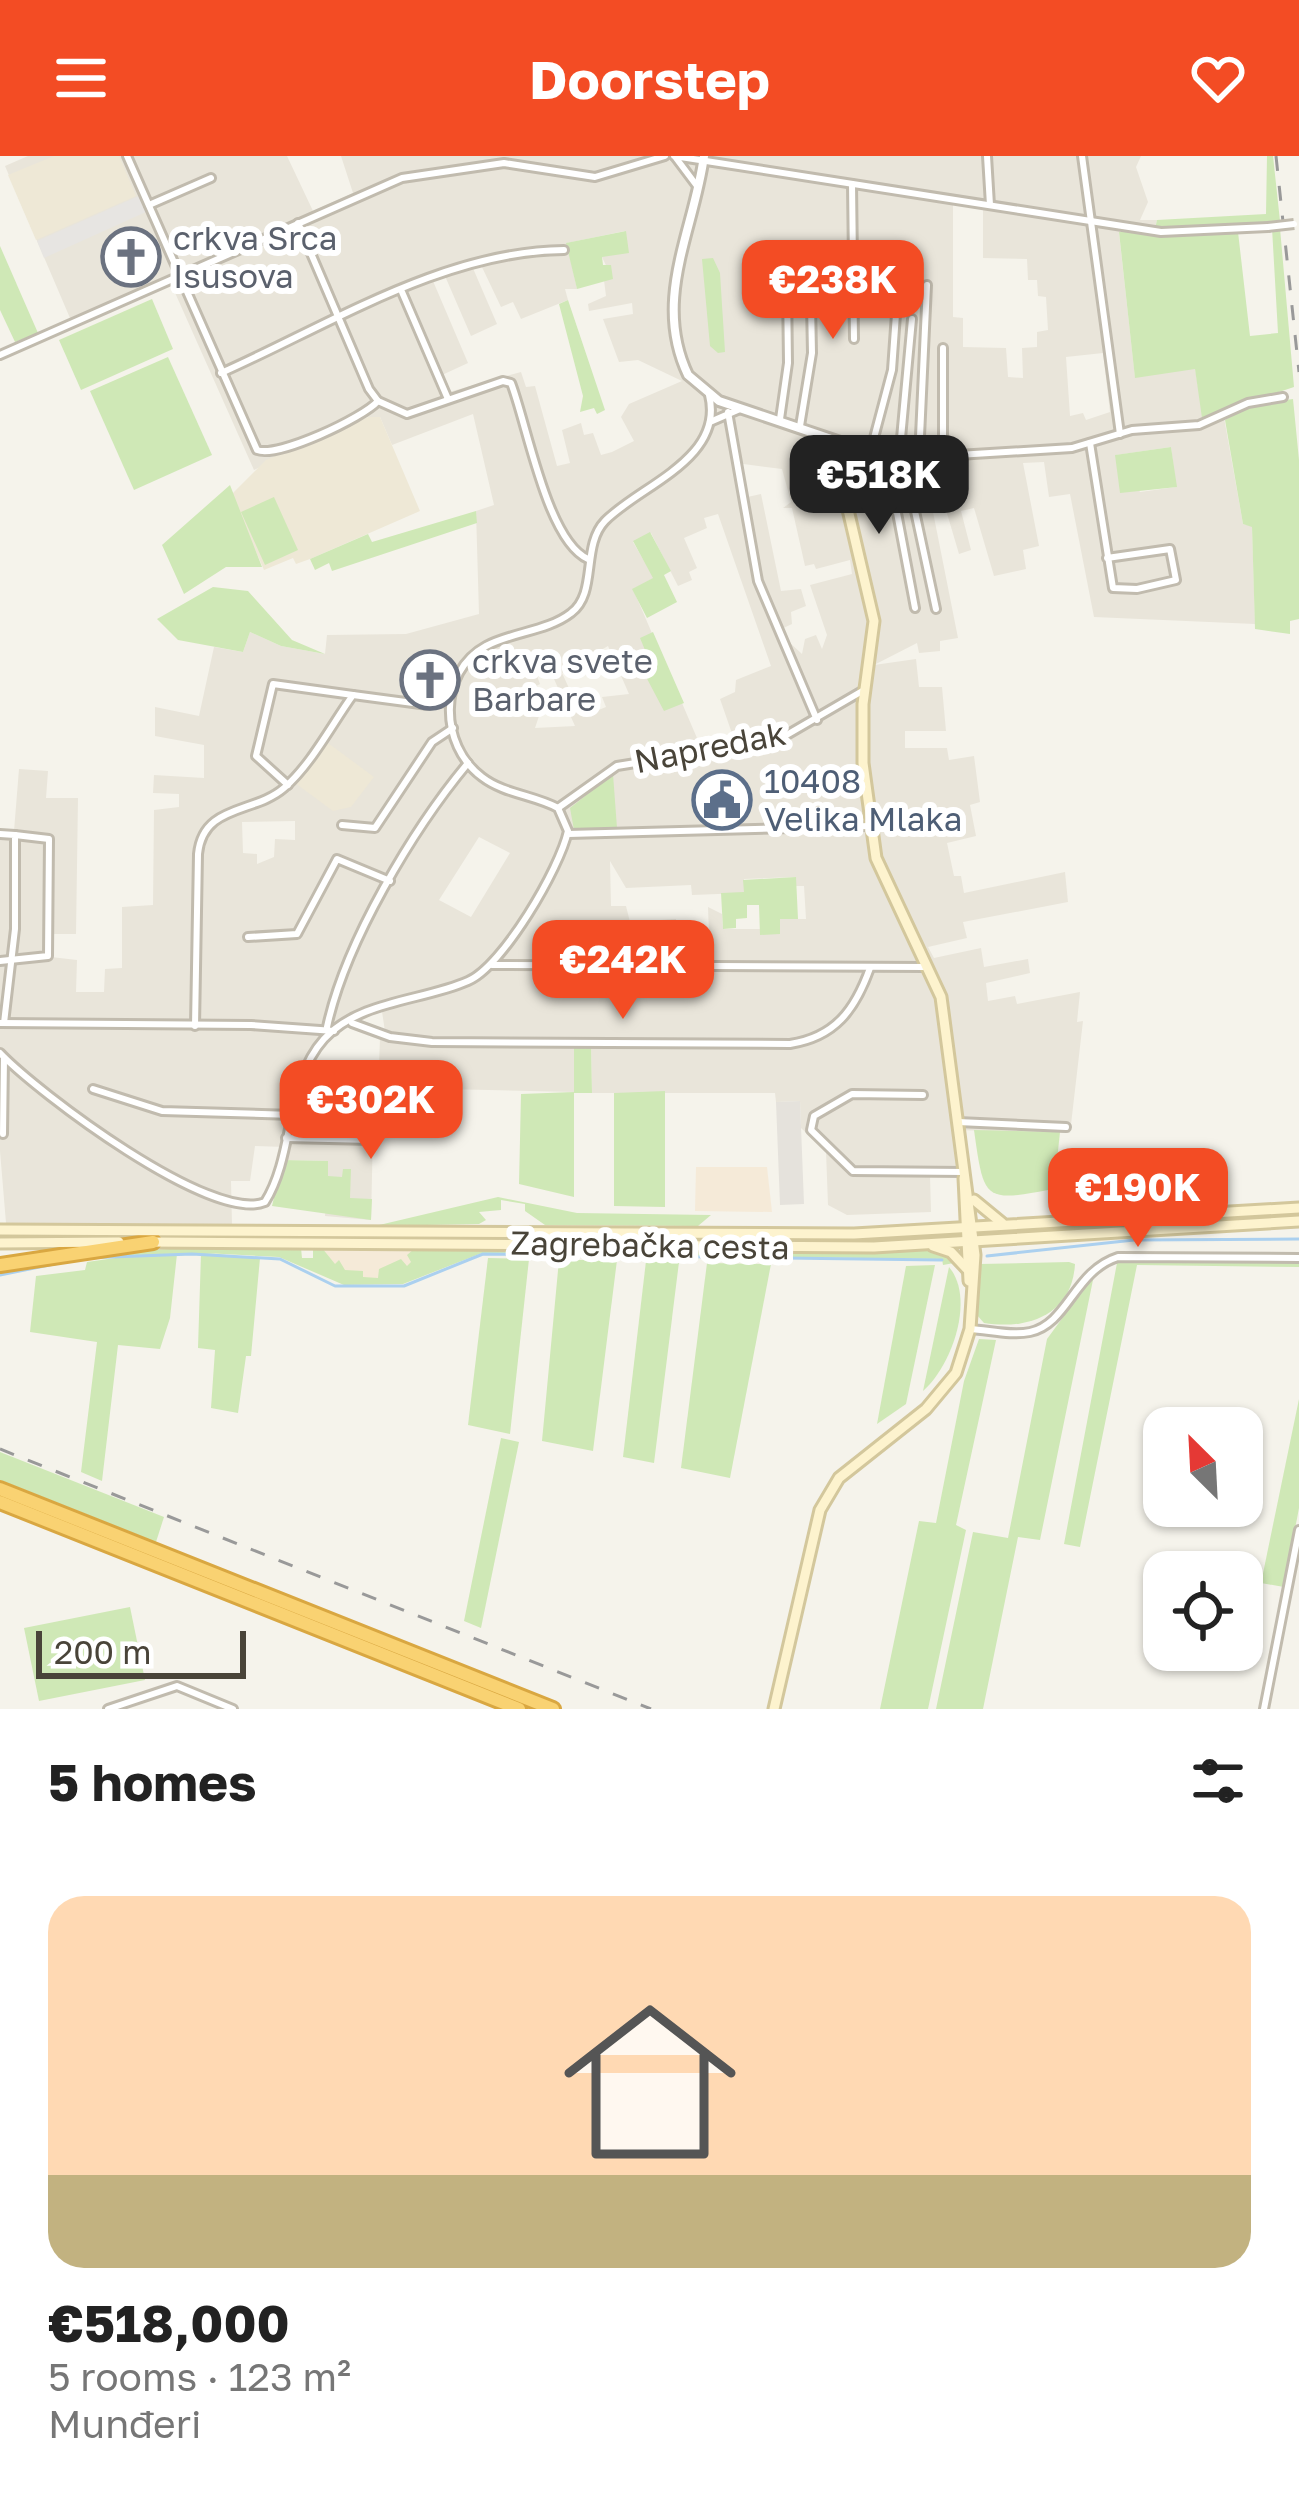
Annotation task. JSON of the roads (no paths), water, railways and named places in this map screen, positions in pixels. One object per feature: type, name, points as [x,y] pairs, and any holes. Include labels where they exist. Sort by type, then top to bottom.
[{"type":"highway","points":[[0,1265],[154,1242]]},
{"type":"highway","points":[[0,1489],[553,1709]]},
{"type":"highway","points":[[0,1502],[519,1709]]},
{"type":"main road","points":[[846,495],[878,458],[853,446],[846,495],[874,620],[864,690],[863,763],[871,826],[882,880],[929,965],[947,1028],[965,1172],[971,1286]]},
{"type":"main road","points":[[775,1703],[814,1528],[830,1492],[861,1456],[946,1388],[962,1361],[970,1329],[971,1286],[970,1192],[965,1172]]},
{"type":"main road","points":[[970,1192],[985,1215],[1007,1225]]},
{"type":"main road","name":"Zagrebačka cesta","points":[[0,1243],[928,1244],[1007,1225],[1299,1208]]},
{"type":"main road","name":"Zagrebačka cesta","points":[[2,1229],[970,1234],[1299,1221]]},
{"type":"main road","points":[[928,1244],[952,1252],[967,1269]]},
{"type":"street","points":[[127,156],[221,373],[261,452],[282,450],[367,411],[378,400]]},
{"type":"street","points":[[0,355],[391,183],[437,170],[504,163],[595,177],[665,156],[704,158],[1161,232],[1296,223]]},
{"type":"street","points":[[665,156],[689,171],[698,195]]},
{"type":"street","points":[[987,156],[990,205]]},
{"type":"street","points":[[1082,156],[1120,434]]},
{"type":"street","points":[[704,158],[672,283],[681,358],[694,382],[709,395],[853,446]]},
{"type":"street","points":[[148,205],[211,178]]},
{"type":"street","points":[[852,184],[854,339]]},
{"type":"street","points":[[298,223],[378,400],[407,413],[503,381],[513,386],[562,534],[572,549],[589,559]]},
{"type":"street","points":[[221,373],[482,260],[565,250]]},
{"type":"street","points":[[800,426],[812,353],[810,252]]},
{"type":"street","points":[[920,458],[927,285]]},
{"type":"street","points":[[780,419],[788,363],[787,286]]},
{"type":"street","points":[[402,292],[448,399]]},
{"type":"street","points":[[897,300],[878,458],[915,608]]},
{"type":"street","points":[[912,320],[902,460],[936,609]]},
{"type":"street","points":[[943,348],[943,454]]},
{"type":"street","points":[[708,424],[709,395]]},
{"type":"street","points":[[878,458],[1055,451],[1120,434],[1199,425],[1248,403],[1283,398]]},
{"type":"street","points":[[568,834],[558,808],[490,783],[468,763],[453,728],[449,701],[457,671],[472,655],[572,612],[582,598],[601,526],[676,471],[708,424],[740,409]]},
{"type":"street","points":[[728,412],[758,581],[817,720]]},
{"type":"street","points":[[1090,443],[1107,557],[1116,590],[1176,580],[1170,549],[1107,557]]},
{"type":"street","points":[[288,785],[256,756],[273,684],[428,705],[449,701]]},
{"type":"street","name":"Napredak","points":[[558,808],[617,766],[767,743],[817,720],[864,690]]},
{"type":"street","points":[[195,1026],[201,836],[220,815],[288,785],[353,694]]},
{"type":"street","points":[[342,826],[375,829],[432,742],[453,728]]},
{"type":"street","points":[[2,1056],[71,1117],[128,1153],[205,1189],[262,1204],[271,1192],[311,1059],[330,1029],[346,973],[391,881],[468,763]]},
{"type":"street","points":[[568,834],[871,826]]},
{"type":"street","points":[[0,834],[49,839],[48,956],[0,961]]},
{"type":"street","points":[[15,835],[12,961],[2,1023],[330,1029],[384,1005],[466,982],[492,964],[568,834]]},
{"type":"street","points":[[248,937],[297,934],[337,859],[391,881]]},
{"type":"street","points":[[492,964],[929,965]]},
{"type":"street","points":[[351,1022],[390,1037],[432,1042],[790,1044],[816,1039],[841,1022],[870,968]]},
{"type":"street","points":[[2,1056],[3,1133]]},
{"type":"street","points":[[286,1138],[371,1141],[375,1089]]},
{"type":"street","points":[[93,1090],[162,1112],[293,1115]]},
{"type":"street","points":[[923,1095],[844,1096],[814,1116],[811,1130],[853,1171],[965,1172]]},
{"type":"street","points":[[958,1123],[1066,1127]]},
{"type":"street","points":[[970,1329],[1038,1330],[1058,1314],[1091,1270],[1118,1257],[1299,1258]]},
{"type":"street","points":[[1264,1709],[1299,1530]]},
{"type":"street","points":[[108,1709],[177,1686],[233,1709]]},
{"type":"waterway","points":[[987,1256],[1134,1240],[1299,1239]]},
{"type":"waterway","points":[[0,1275],[84,1258],[192,1254],[280,1259],[335,1286],[404,1286],[483,1254],[942,1260]]},
{"type":"railway","points":[[1276,156],[1299,372]]},
{"type":"railway","points":[[0,1449],[651,1709]]},
{"type":"place","name":"crkva Srca Isusova","points":[[131,257]]},
{"type":"place","name":"crkva svete Barbare","points":[[430,680]]},
{"type":"place","name":"10408 Velika Mlaka","points":[[722,800]]}]
